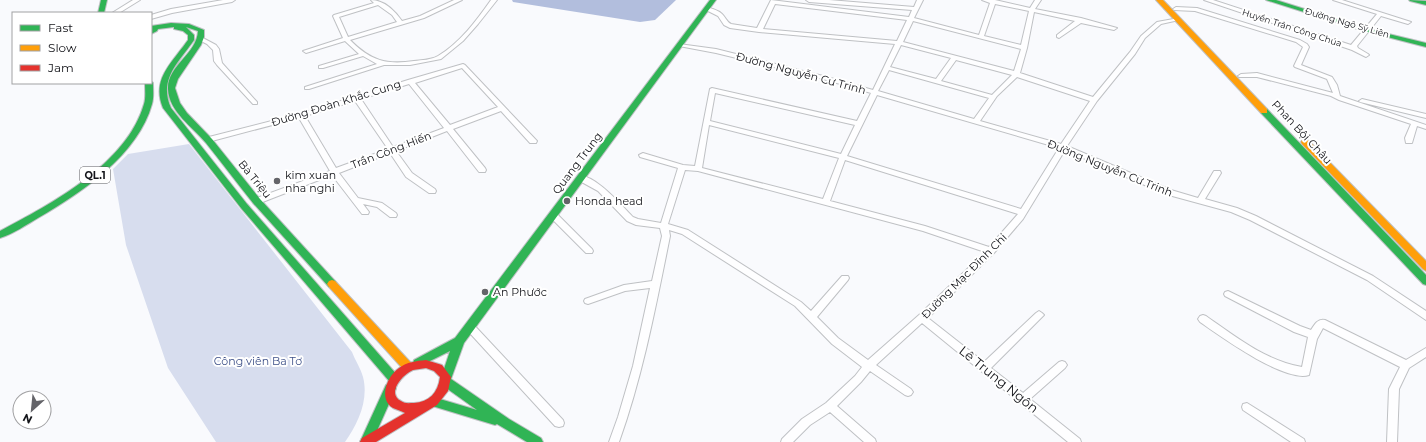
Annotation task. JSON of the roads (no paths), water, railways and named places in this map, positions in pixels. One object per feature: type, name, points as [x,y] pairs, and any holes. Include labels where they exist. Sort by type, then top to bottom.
[{"type":"main road","points":[[101,12],[104,0]]},
{"type":"main road","points":[[107,12],[109,0]]},
{"type":"main road","name":"Quang Trung","points":[[446,380],[459,341],[681,45],[713,0]]},
{"type":"main road","name":"Phan Bội Châu","points":[[1160,0],[1241,76],[1426,267]]},
{"type":"main road","name":"Phan Bội Châu","points":[[1168,0],[1176,9],[1181,19],[1426,281]]},
{"type":"main road","name":"Đường Ngô Sỹ Liên","points":[[1269,0],[1366,30],[1426,45]]},
{"type":"main road","points":[[1412,0],[1426,3]]},
{"type":"main road","points":[[152,29],[174,24],[192,26],[201,30],[201,40]]},
{"type":"main road","points":[[152,29],[185,29],[192,35],[188,45],[165,77],[161,91],[162,99],[170,113],[244,206],[392,383]]},
{"type":"main road","name":"Bà Triệu","points":[[201,40],[175,76],[172,96],[180,109],[208,140],[257,201],[390,349],[412,366]]},
{"type":"main road","name":"QL.1","points":[[0,235],[61,200],[86,183],[105,167],[135,132],[146,112],[150,94],[149,84]]},
{"type":"main road","points":[[1277,123],[1287,124]]},
{"type":"main road","points":[[244,206],[257,201]]},
{"type":"main road","points":[[1380,233],[1393,233]]},
{"type":"main road","name":"Quang Trung","points":[[412,366],[459,341]]},
{"type":"main road","points":[[433,364],[444,372],[446,380],[440,396],[433,402],[366,442],[392,383],[412,366],[433,364]]},
{"type":"main road","points":[[446,380],[505,423],[537,442]]},
{"type":"main road","points":[[392,383],[389,394],[392,401],[397,406],[404,409],[414,410],[423,407]]},
{"type":"main road","points":[[433,402],[505,423]]},
{"type":"street","points":[[117,12],[137,0]]},
{"type":"street","points":[[152,17],[171,11],[232,0]]},
{"type":"street","points":[[306,52],[422,17],[459,0]]},
{"type":"street","points":[[307,88],[382,64],[414,63],[438,58],[464,36],[494,0]]},
{"type":"street","points":[[809,0],[915,9]]},
{"type":"street","points":[[825,203],[843,157],[920,0]]},
{"type":"street","points":[[985,0],[1114,28]]},
{"type":"street","points":[[975,122],[994,97],[1016,74],[1024,48],[1032,9],[1038,0]]},
{"type":"street","name":"Huyền Trân Công Chúa","points":[[1207,0],[1222,2],[1353,48],[1366,55]]},
{"type":"street","points":[[1336,0],[1408,22]]},
{"type":"street","points":[[382,64],[364,54],[347,40],[336,16],[376,1],[394,14],[401,23]]},
{"type":"street","points":[[759,30],[773,1],[911,19],[1024,48]]},
{"type":"street","points":[[981,37],[993,2]]},
{"type":"street","points":[[707,9],[720,15],[726,24],[730,26],[900,43],[1016,74],[1094,100]]},
{"type":"street","points":[[1176,9],[1201,11],[1305,44],[1306,47],[1297,66],[1330,78],[1334,85],[1335,95]]},
{"type":"street","points":[[1353,48],[1380,14]]},
{"type":"street","name":"Đường Mạc Đĩnh Chi","points":[[786,442],[806,422],[830,406],[858,379],[868,366],[922,318],[991,251],[1022,213],[1094,100],[1134,53],[1143,37],[1159,23],[1181,19]]},
{"type":"street","points":[[1059,36],[1081,20]]},
{"type":"street","points":[[201,40],[211,43],[216,48],[218,64],[255,103]]},
{"type":"street","name":"Đường Nguyễn Cư Trinh","points":[[681,45],[716,51],[874,92],[1063,147],[1168,192],[1234,210],[1275,228],[1370,278],[1426,316]]},
{"type":"street","points":[[321,67],[364,54]]},
{"type":"street","points":[[937,82],[954,58]]},
{"type":"street","name":"Đường Đoàn Khắc Cung","points":[[208,140],[463,66],[502,108]]},
{"type":"street","points":[[887,68],[994,97]]},
{"type":"street","points":[[1241,76],[1257,75],[1426,116]]},
{"type":"street","points":[[410,81],[482,170]]},
{"type":"street","points":[[698,169],[712,90],[859,124]]},
{"type":"street","points":[[1335,95],[1341,99],[1426,127]]},
{"type":"street","points":[[357,98],[409,175],[432,191]]},
{"type":"street","points":[[502,108],[533,141]]},
{"type":"street","name":"Trần Công Hiến","points":[[257,201],[502,108]]},
{"type":"street","points":[[301,114],[334,172],[365,212]]},
{"type":"street","points":[[706,122],[843,157],[1022,213]]},
{"type":"street","points":[[1409,141],[1415,124]]},
{"type":"street","points":[[643,155],[682,167],[698,169],[925,229],[991,251]]},
{"type":"street","points":[[614,442],[624,417],[638,366],[666,236],[664,226],[682,167]]},
{"type":"street","points":[[1200,201],[1217,173]]},
{"type":"street","points":[[581,178],[601,189],[630,219],[636,222],[664,226],[685,232],[741,266],[798,304],[812,316],[835,341],[868,366],[908,392]]},
{"type":"street","points":[[355,200],[378,206],[393,215]]},
{"type":"street","points":[[554,215],[589,251]]},
{"type":"street","points":[[812,316],[845,278]]},
{"type":"street","points":[[588,301],[624,288],[656,284]]},
{"type":"street","points":[[1228,294],[1297,329],[1313,335]]},
{"type":"street","points":[[984,368],[1039,315]]},
{"type":"street","name":"Lê Trung Ngôn","points":[[922,318],[1076,442]]},
{"type":"street","points":[[1203,319],[1258,355],[1297,371],[1306,372],[1313,335],[1318,326],[1322,323],[1406,365]]},
{"type":"street","points":[[470,327],[559,423]]},
{"type":"street","points":[[1392,442],[1394,389],[1406,365],[1426,352]]},
{"type":"street","points":[[1023,399],[1062,365]]},
{"type":"street","points":[[830,406],[871,442]]},
{"type":"street","points":[[1248,407],[1300,442]]},
{"type":"water","points":[[512,0],[676,0],[655,20],[640,22],[513,2]]},
{"type":"place","name":"kim xuan nha nghi","points":[[277,181]]},
{"type":"place","name":"Honda head","points":[[567,201]]},
{"type":"place","name":"An Phước","points":[[485,292]]},
{"type":"park label","name":"Công viên Ba Tơ","points":[[258,361]]}]
